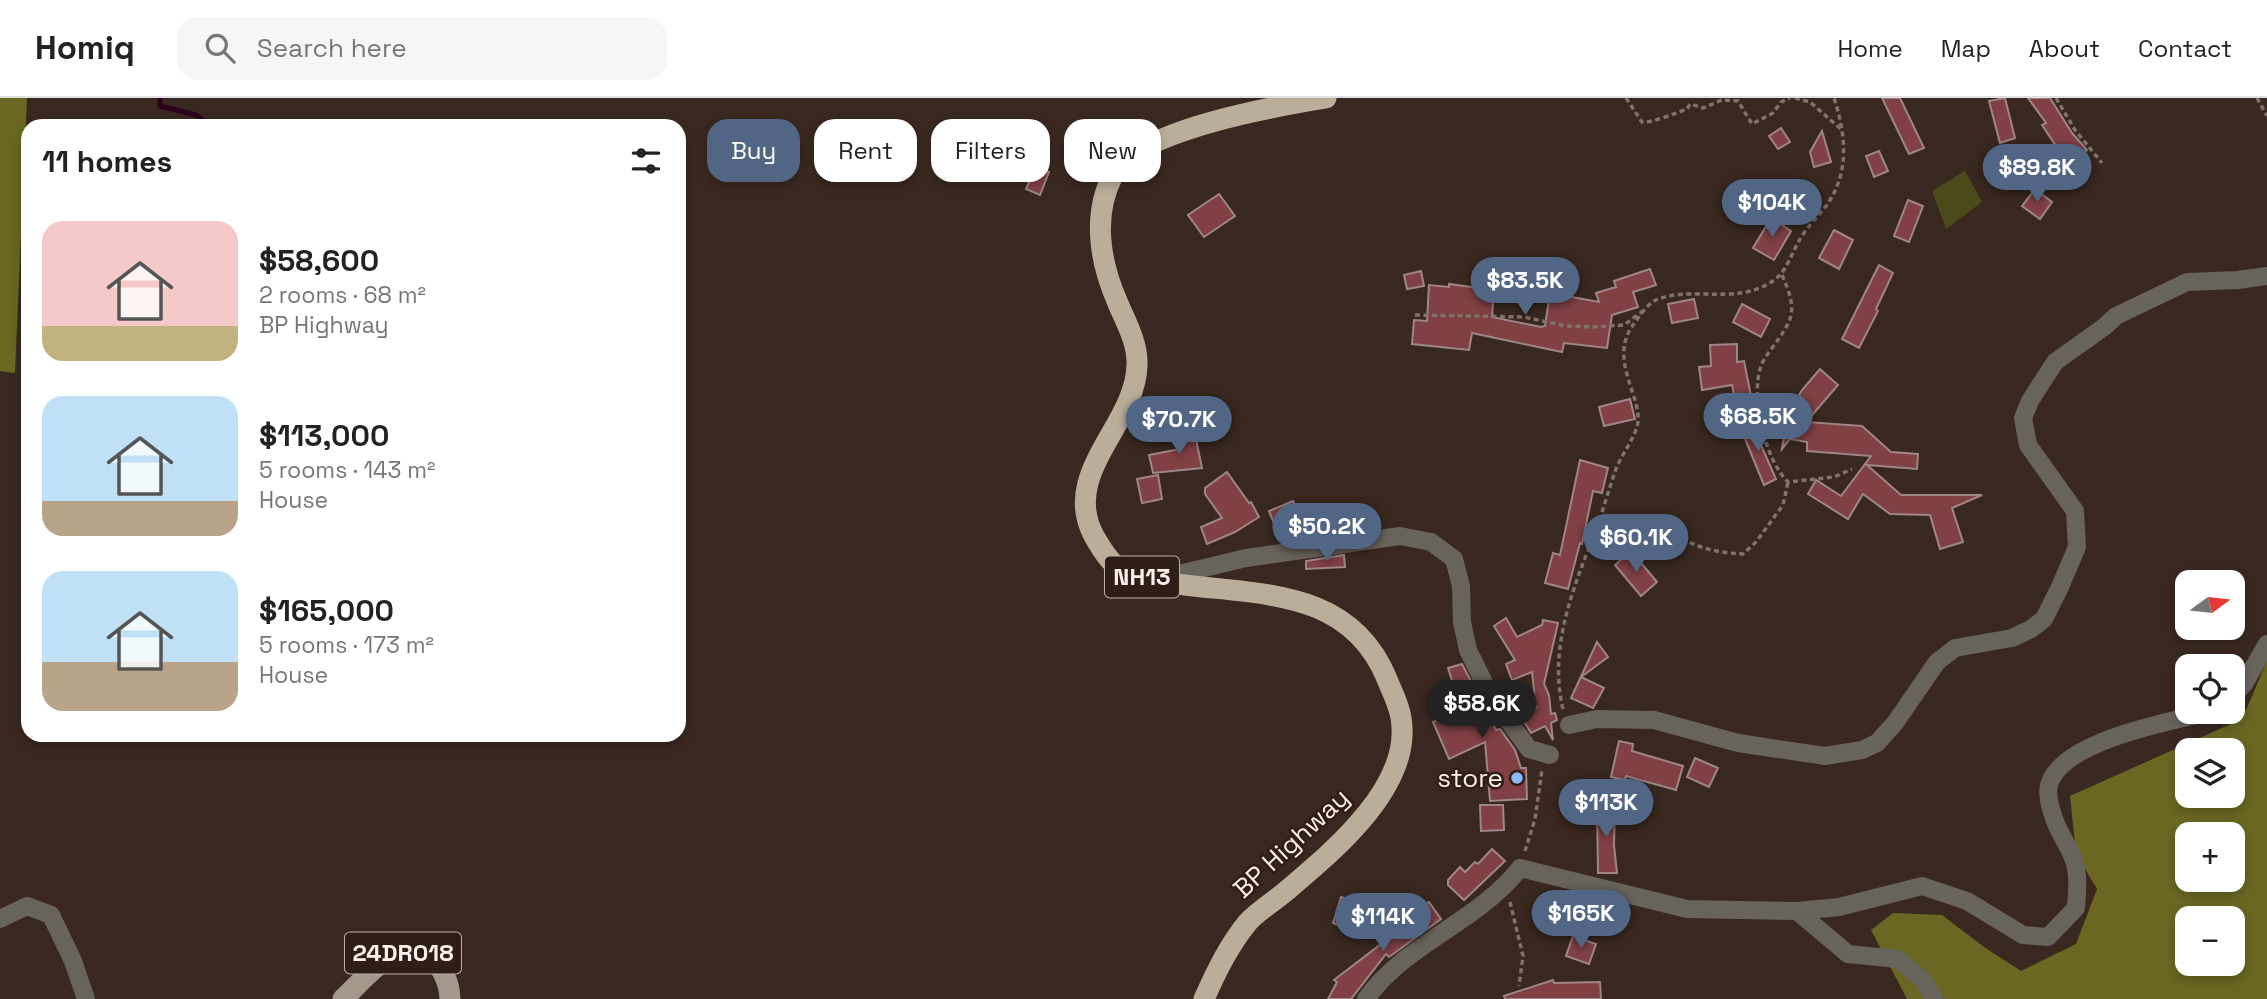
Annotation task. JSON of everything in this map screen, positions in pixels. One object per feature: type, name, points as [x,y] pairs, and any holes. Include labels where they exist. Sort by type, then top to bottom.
[{"type":"highway","name":"BP Highway","points":[[1205,999],[1235,939],[1251,919],[1326,857],[1369,812],[1398,758],[1401,719],[1384,671],[1368,643],[1352,628],[1327,612],[1283,596],[1152,581],[1116,566],[1104,553],[1089,526],[1085,503],[1087,482],[1134,386],[1137,365],[1134,342],[1115,298],[1100,249],[1101,218],[1113,175],[1124,160],[1141,148],[1193,129],[1265,108],[1326,98]]},
{"type":"main road","name":"24DR018","points":[[343,999],[391,956],[409,952],[426,954],[440,964],[449,983],[450,999]]},
{"type":"street","points":[[1569,725],[1609,718],[1654,720],[1738,743],[1825,756],[1861,750],[1877,743],[1895,723],[1937,662],[1955,648],[2012,638],[2031,629],[2044,619],[2060,587],[2077,547],[2075,511],[2028,445],[2024,418],[2030,401],[2055,362],[2105,327],[2116,316],[2188,282],[2267,276]]},
{"type":"street","points":[[1152,581],[1246,558],[1400,536],[1431,542],[1454,559],[1461,586],[1462,622],[1468,650],[1491,697],[1529,749],[1550,755]]},
{"type":"street","points":[[2245,682],[2267,644]]},
{"type":"street","points":[[1366,999],[1374,988],[1422,945],[1474,912],[1505,887],[1520,868],[1686,909],[1797,911],[1839,907],[1922,886],[1967,901],[2023,936],[2048,937],[2076,908],[2075,863],[2052,815],[2048,797],[2049,783],[2062,765],[2092,745],[2175,720]]},
{"type":"street","points":[[0,919],[27,906],[51,915],[73,961],[86,999]]},
{"type":"street","points":[[1797,911],[1848,954],[1898,959],[1924,981],[1934,999]]},
{"type":"path","points":[[1626,98],[1642,122],[1649,124],[1687,109],[1690,104],[1703,108],[1722,100],[1738,101],[1752,124],[1773,113],[1782,102],[1790,98]]},
{"type":"path","points":[[1795,98],[1810,102],[1842,130]]},
{"type":"path","points":[[1569,725],[1558,685],[1560,649],[1569,603],[1616,470],[1632,442],[1638,421],[1626,380],[1625,340],[1653,301],[1670,297],[1752,291],[1782,275],[1804,232],[1831,200],[1842,179],[1842,130],[1834,98]]},
{"type":"path","points":[[2056,98],[2075,130],[2102,163]]},
{"type":"path","points":[[2257,98],[2267,116]]},
{"type":"path","points":[[1782,275],[1791,294],[1791,322],[1761,364],[1758,394],[1763,430],[1777,472],[1788,482],[1834,477],[1852,469]]},
{"type":"path","points":[[1415,315],[1524,317],[1566,326],[1593,327],[1624,325],[1648,307]]},
{"type":"path","points":[[1591,543],[1605,546],[1637,538],[1675,534],[1699,546],[1724,553],[1743,554],[1783,505],[1788,482]]},
{"type":"path","points":[[1520,868],[1535,819],[1540,777],[1550,755]]},
{"type":"path","points":[[1505,887],[1523,956],[1519,986]]},
{"type":"shaded area","points":[[0,98],[27,98],[26,119],[21,119],[21,236],[15,373],[0,371]]},
{"type":"shaded area","points":[[1965,171],[1982,202],[1946,229],[1932,191]]},
{"type":"shaded area","points":[[2267,661],[2267,999],[1907,999],[1871,930],[1893,913],[1942,915],[2021,971],[2076,944],[2097,889],[2076,854],[2070,796],[2175,749],[2175,808],[2245,808],[2245,738],[2200,738],[2231,724],[2245,724],[2245,712]]},
{"type":"building","points":[[1882,98],[1900,98],[1924,148],[1909,154]]},
{"type":"building","points":[[2005,98],[2015,138],[2000,143],[1989,101]]},
{"type":"building","points":[[2028,98],[2050,98],[2072,133],[2087,150],[2074,162],[2054,143],[2042,125],[2046,123]]},
{"type":"building","points":[[1781,128],[1790,142],[1778,149],[1769,136]]},
{"type":"building","points":[[1822,131],[1831,162],[1814,167],[1810,152]]},
{"type":"building","points":[[1879,151],[1888,171],[1874,177],[1866,156]]},
{"type":"building","points":[[1029,182],[1045,182],[1040,195],[1026,189]]},
{"type":"building","points":[[2035,189],[2052,202],[2040,219],[2022,206]]},
{"type":"building","points":[[1219,194],[1235,216],[1204,237],[1188,215]]},
{"type":"building","points":[[1908,200],[1923,206],[1909,242],[1894,236]]},
{"type":"building","points":[[1771,218],[1791,231],[1774,260],[1753,248]]},
{"type":"building","points":[[1834,230],[1853,240],[1839,269],[1819,258]]},
{"type":"building","points":[[1879,265],[1893,273],[1859,348],[1842,339]]},
{"type":"building","points":[[1650,269],[1656,285],[1633,292],[1638,307],[1612,315],[1607,348],[1564,343],[1562,352],[1472,333],[1469,350],[1412,344],[1414,320],[1427,321],[1429,285],[1449,287],[1449,284],[1494,290],[1492,317],[1541,327],[1545,326],[1550,293],[1599,302],[1596,293],[1616,287],[1614,281]]},
{"type":"building","points":[[1421,271],[1424,286],[1407,289],[1404,275]]},
{"type":"building","points":[[1694,299],[1698,318],[1672,323],[1668,304]]},
{"type":"building","points":[[1742,304],[1770,319],[1761,337],[1733,322]]},
{"type":"building","points":[[1737,344],[1737,362],[1744,361],[1753,406],[1737,410],[1732,385],[1702,390],[1699,367],[1711,366],[1710,345]]},
{"type":"building","points":[[1820,369],[1838,385],[1806,422],[1862,426],[1891,452],[1918,454],[1917,469],[1867,465],[1901,495],[1982,495],[1952,508],[1963,542],[1940,549],[1930,515],[1890,514],[1863,494],[1848,519],[1808,494],[1816,480],[1841,496],[1871,456],[1807,451],[1807,442],[1790,439],[1782,449],[1788,413],[1802,390]]},
{"type":"building","points":[[1630,399],[1635,419],[1604,426],[1599,407]]},
{"type":"building","points":[[1750,420],[1776,479],[1764,485],[1739,424]]},
{"type":"building","points":[[1194,430],[1202,468],[1153,473],[1149,455],[1180,449],[1177,434]]},
{"type":"building","points":[[1580,460],[1608,468],[1602,493],[1593,491],[1582,544],[1580,543],[1568,589],[1545,583],[1553,553],[1560,555]]},
{"type":"building","points":[[1227,472],[1249,503],[1251,502],[1259,517],[1235,532],[1207,544],[1201,527],[1222,518],[1205,494],[1205,488]]},
{"type":"building","points":[[1158,475],[1162,499],[1142,503],[1137,479]]},
{"type":"building","points":[[1293,501],[1301,518],[1276,528],[1269,511]]},
{"type":"building","points":[[1631,551],[1657,582],[1641,596],[1615,565]]},
{"type":"building","points":[[1344,555],[1345,567],[1306,569],[1306,561]]},
{"type":"building","points":[[1506,618],[1517,637],[1542,625],[1543,620],[1558,623],[1544,684],[1549,695],[1551,714],[1555,713],[1557,720],[1551,723],[1553,740],[1545,726],[1531,733],[1520,715],[1536,707],[1533,701],[1532,672],[1512,680],[1506,664],[1515,660],[1494,626]]},
{"type":"building","points":[[1597,642],[1608,657],[1581,677],[1604,688],[1593,708],[1571,698]]},
{"type":"building","points":[[1462,664],[1496,730],[1500,729],[1515,750],[1521,768],[1526,768],[1527,799],[1490,801],[1485,742],[1449,759],[1433,722],[1461,709],[1448,668]]},
{"type":"building","points":[[1619,741],[1633,744],[1632,751],[1683,766],[1676,790],[1626,776],[1625,780],[1611,777]]},
{"type":"building","points":[[1695,758],[1718,768],[1709,787],[1687,777]]},
{"type":"building","points":[[1480,805],[1503,805],[1504,830],[1481,831]]},
{"type":"building","points":[[1597,805],[1615,806],[1614,845],[1617,873],[1598,873]]},
{"type":"building","points":[[1492,849],[1505,861],[1464,900],[1448,885],[1448,880],[1460,867],[1465,872],[1475,862],[1478,864]]},
{"type":"building","points":[[1579,894],[1595,898],[1596,920],[1571,921],[1569,895]]},
{"type":"building","points":[[1341,897],[1362,904],[1354,930],[1333,923]]},
{"type":"building","points":[[1429,902],[1441,919],[1389,957],[1386,954],[1351,999],[1328,999],[1337,982],[1334,980],[1415,918],[1412,914]]},
{"type":"building","points":[[1573,936],[1596,944],[1589,964],[1566,956]]},
{"type":"building","points":[[1553,980],[1554,983],[1600,982],[1601,999],[1505,999],[1504,996]]},
{"type":"waterway","points":[[160,98],[160,106],[196,115],[201,119]]},
{"type":"place","name":"store","points":[[1517,778]]}]
